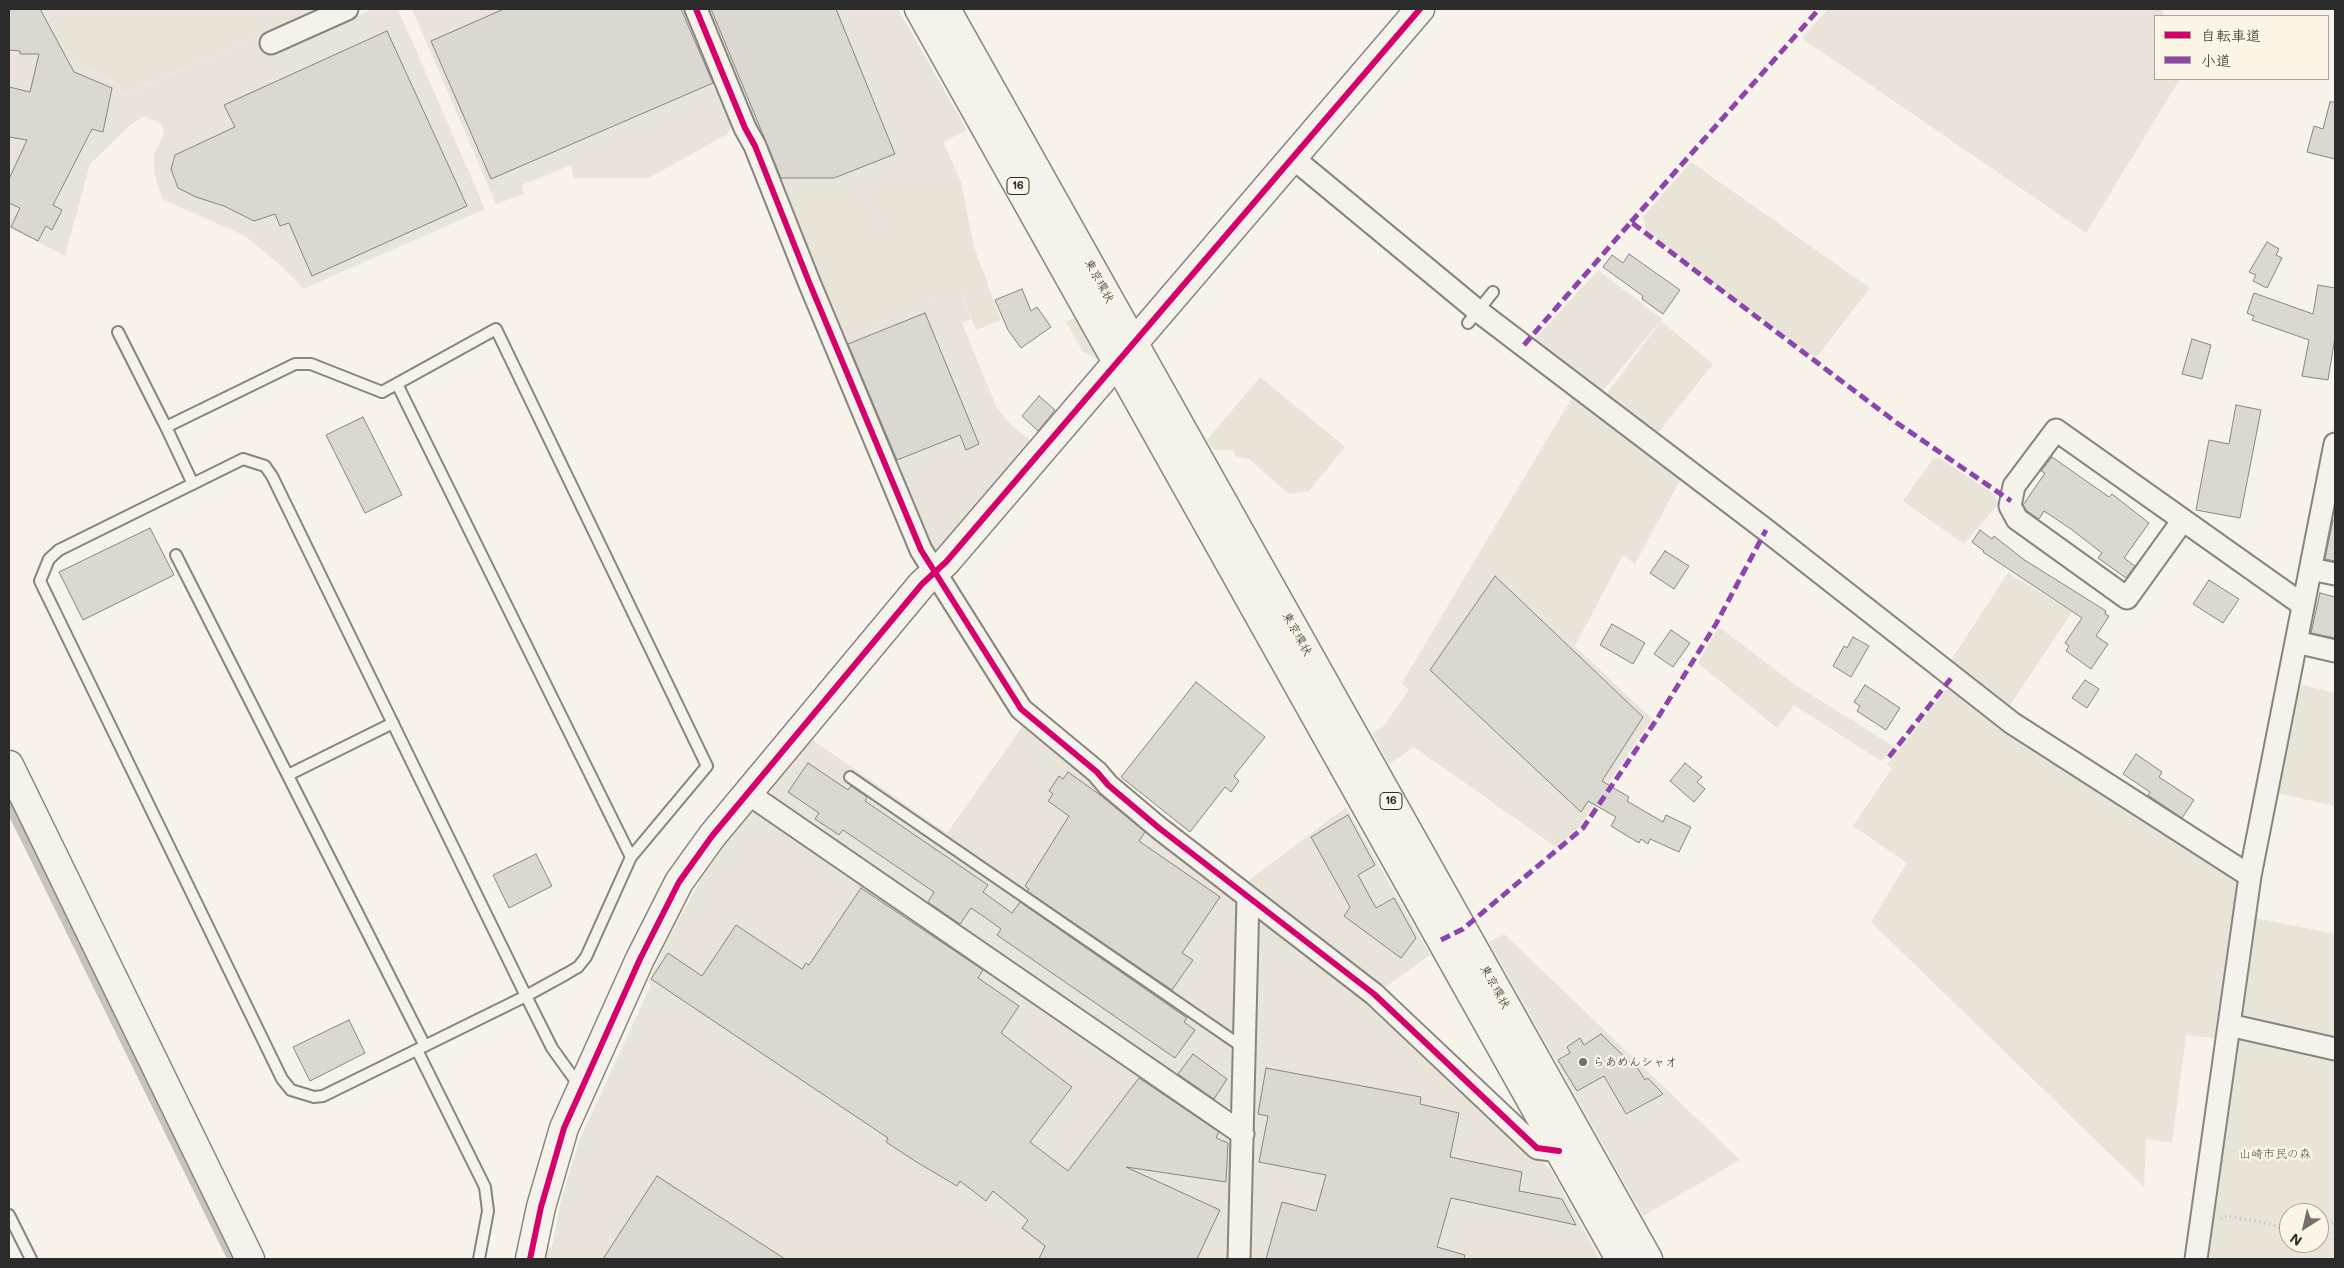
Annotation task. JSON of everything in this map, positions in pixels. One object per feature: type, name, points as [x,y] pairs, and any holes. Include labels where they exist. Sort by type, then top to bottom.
[{"type":"main road","name":"東京環状","points":[[919,9],[1126,353],[1648,1259]]},
{"type":"main road","name":"東京環状","points":[[946,9],[1126,353],[1559,1151],[1620,1259]]},
{"type":"main road","points":[[530,1259],[541,1207],[564,1128],[640,959],[679,882],[746,792],[922,584],[946,562],[1420,9]]},
{"type":"main road","points":[[9,765],[250,1259]]},
{"type":"street","points":[[271,43],[347,9]]},
{"type":"street","points":[[696,9],[745,128],[755,146],[857,399],[921,550],[1021,709],[1097,772],[1108,785],[1159,828],[1374,994],[1537,1148],[1559,1151]]},
{"type":"street","points":[[1293,158],[1473,317],[1766,530],[2012,723],[2250,876]]},
{"type":"street","points":[[2183,520],[2127,598],[2016,519],[2010,506],[2014,486],[2056,430],[2303,605]]},
{"type":"street","points":[[2196,1259],[2250,876],[2303,605],[2330,494],[2335,444]]},
{"type":"street","points":[[2311,569],[2335,574]]},
{"type":"street","points":[[2296,642],[2335,651]]},
{"type":"street","points":[[746,792],[1243,1134]]},
{"type":"street","points":[[1239,1259],[1248,896]]},
{"type":"street","points":[[2229,1025],[2335,1049]]},
{"type":"lane","points":[[1473,317],[1493,292]]},
{"type":"lane","points":[[166,427],[295,364],[311,364],[382,392],[496,329],[708,766],[631,857],[586,957],[578,967],[566,974],[526,996],[323,1096],[314,1097],[291,1090],[282,1079],[40,581],[49,559],[59,550],[243,459],[264,466],[276,485],[526,996],[552,1048],[582,1090]]},
{"type":"lane","points":[[118,332],[193,484]]},
{"type":"lane","points":[[397,384],[631,857]]},
{"type":"lane","points":[[176,555],[288,775],[421,1048],[484,1186],[488,1212],[479,1259]]},
{"type":"lane","points":[[288,775],[393,723]]},
{"type":"lane","points":[[850,777],[1245,1048]]},
{"type":"lane","points":[[9,1215],[31,1259]]},
{"type":"path","points":[[2200,1228],[2210,1230],[2225,1216],[2272,1224],[2279,1228]]},
{"type":"shaded area","points":[[9,9],[42,9],[70,59],[119,86],[119,97],[266,33],[276,53],[373,9],[398,9],[485,209],[303,289],[285,269],[245,236],[162,199],[154,172],[154,154],[164,133],[161,124],[144,116],[128,127],[90,164],[65,256],[9,227]]},
{"type":"shaded area","points":[[412,9],[687,9],[734,124],[727,134],[649,178],[574,178],[571,165],[522,185],[524,194],[496,204]]},
{"type":"shaded area","points":[[705,9],[898,9],[967,130],[943,142],[961,182],[874,182],[891,231],[874,231],[776,182]]},
{"type":"shaded area","points":[[1828,9],[2165,9],[2162,15],[2154,15],[2154,80],[2179,80],[2086,233],[1802,38]]},
{"type":"shaded area","points":[[1598,270],[1662,319],[1601,393],[1534,340]]},
{"type":"shaded area","points":[[960,289],[971,319],[962,323],[997,408],[1012,426],[1032,442],[939,550],[928,548],[841,340]]},
{"type":"shaded area","points":[[1478,555],[1652,719],[1579,827],[1556,847],[1414,747],[1389,764],[1372,733],[1383,727],[1409,690],[1402,683]]},
{"type":"shaded area","points":[[1025,723],[1237,895],[1232,1106],[1223,1110],[773,799],[771,787],[811,739],[947,833]]},
{"type":"shaded area","points":[[9,793],[238,1259],[227,1259],[9,816]]},
{"type":"shaded area","points":[[1346,807],[1430,955],[1380,991],[1243,885]]},
{"type":"shaded area","points":[[761,811],[1226,1132],[1231,1142],[1227,1259],[544,1259],[547,1246],[552,1248],[560,1204],[579,1141],[651,985],[648,982],[667,941],[701,879],[723,847],[751,813]]},
{"type":"shaded area","points":[[1267,918],[1366,994],[1551,1170],[1600,1259],[1249,1259],[1258,922]]},
{"type":"shaded area","points":[[1504,934],[1740,1160],[1643,1216],[1489,942]]},
{"type":"green space","points":[[42,9],[321,9],[118,97],[119,85],[70,59]]},
{"type":"green space","points":[[1691,162],[1870,288],[1816,358],[1735,300],[1646,230],[1643,217]]},
{"type":"green space","points":[[776,182],[856,182],[874,231],[890,231],[873,182],[961,182],[974,247],[1001,320],[976,330],[960,289],[841,340]]},
{"type":"green space","points":[[1078,316],[1097,351],[1097,359],[1083,352],[1066,322]]},
{"type":"green space","points":[[1661,321],[1713,364],[1654,438],[1605,396]]},
{"type":"green space","points":[[1260,377],[1345,447],[1309,491],[1289,494],[1249,459],[1235,456],[1233,450],[1213,450],[1207,440]]},
{"type":"green space","points":[[1576,391],[1684,473],[1635,564],[1623,555],[1575,646],[1478,555]]},
{"type":"green space","points":[[1939,458],[1992,493],[1999,503],[1964,544],[1903,501],[1933,459]]},
{"type":"green space","points":[[2008,573],[2072,612],[2006,711],[1947,666]]},
{"type":"green space","points":[[1719,627],[1794,684],[1893,746],[1881,761],[1794,705],[1777,728],[1698,663]]},
{"type":"green space","points":[[2294,683],[2335,693],[2335,806],[2276,793]]},
{"type":"green space","points":[[1951,684],[2242,880],[2222,1039],[2186,1035],[2172,1143],[2146,1139],[2144,1187],[1871,922],[1907,863],[1853,826],[1892,768],[1887,765]]},
{"type":"green space","points":[[2251,917],[2335,934],[2335,1045],[2235,1022]]},
{"type":"green space","name":"山崎市民の森","points":[[2234,1029],[2335,1053],[2335,1259],[2200,1259]]},
{"type":"building","points":[[9,9],[40,9],[74,72],[112,88],[103,132],[92,129],[53,205],[62,210],[52,230],[46,226],[38,241],[11,227],[20,208],[9,203],[9,179],[27,140],[9,137],[9,87],[30,92],[39,54],[20,54],[20,51],[9,50]]},
{"type":"building","points":[[504,9],[681,9],[713,83],[491,179],[431,41]]},
{"type":"building","points":[[711,9],[836,9],[895,154],[834,178],[781,178]]},
{"type":"building","points":[[387,31],[467,206],[312,276],[289,223],[280,226],[275,214],[254,221],[224,206],[196,197],[178,188],[171,169],[175,155],[235,127],[224,105]]},
{"type":"building","points":[[2330,102],[2335,102],[2335,159],[2307,152],[2314,126],[2323,129]]},
{"type":"building","points":[[2267,242],[2279,249],[2276,255],[2282,258],[2267,288],[2253,281],[2256,275],[2249,272]]},
{"type":"building","points":[[1629,254],[1680,290],[1663,314],[1642,299],[1643,296],[1603,267],[1612,255],[1623,263]]},
{"type":"building","points":[[2318,285],[2335,288],[2335,337],[2328,380],[2302,376],[2309,340],[2252,320],[2254,316],[2247,313],[2254,293],[2313,314]]},
{"type":"building","points":[[1022,289],[1031,311],[1037,307],[1051,327],[1021,348],[1008,330],[995,300]]},
{"type":"building","points":[[925,313],[979,444],[966,450],[960,435],[897,460],[848,344]]},
{"type":"building","points":[[2192,339],[2211,345],[2202,379],[2182,374]]},
{"type":"building","points":[[1039,396],[1055,410],[1038,431],[1022,416]]},
{"type":"building","points":[[2236,405],[2261,410],[2240,518],[2196,510],[2209,440],[2229,444]]},
{"type":"building","points":[[363,417],[402,495],[365,513],[326,435]]},
{"type":"building","points":[[2052,457],[2109,497],[2112,494],[2149,523],[2124,558],[2135,566],[2126,578],[2098,558],[2102,553],[2071,529],[2044,511],[2039,519],[2027,511],[2023,505],[2045,473],[2041,471]]},
{"type":"building","points":[[2333,520],[2335,520],[2335,561],[2325,559]]},
{"type":"building","points":[[150,528],[174,575],[83,620],[59,572]]},
{"type":"building","points":[[1980,530],[1992,539],[1994,536],[2023,559],[2106,611],[2105,614],[2109,616],[2096,636],[2108,644],[2091,669],[2066,651],[2069,646],[2065,643],[2082,618],[1983,552],[1972,542]]},
{"type":"building","points":[[1665,551],[1689,566],[1674,589],[1650,573]]},
{"type":"building","points":[[1495,576],[1643,717],[1602,781],[1629,797],[1627,801],[1663,822],[1666,815],[1691,827],[1679,852],[1650,839],[1648,844],[1641,839],[1639,843],[1611,826],[1616,817],[1588,801],[1581,812],[1430,670]]},
{"type":"building","points":[[2209,580],[2239,599],[2223,623],[2193,604]]},
{"type":"building","points":[[2320,593],[2335,597],[2335,638],[2311,633]]},
{"type":"building","points":[[1612,624],[1645,643],[1633,664],[1600,645]]},
{"type":"building","points":[[1671,630],[1690,643],[1673,667],[1654,654]]},
{"type":"building","points":[[1853,637],[1869,646],[1851,677],[1833,666],[1844,646],[1847,648]]},
{"type":"building","points":[[2085,680],[2099,689],[2087,708],[2072,698]]},
{"type":"building","points":[[1196,682],[1265,737],[1234,776],[1239,781],[1231,792],[1225,787],[1190,832],[1121,777]]},
{"type":"building","points":[[1865,685],[1900,708],[1886,730],[1857,711],[1860,706],[1854,702]]},
{"type":"building","points":[[2136,754],[2162,772],[2159,777],[2194,800],[2182,818],[2148,795],[2150,792],[2123,774]]},
{"type":"building","points":[[808,763],[848,790],[851,786],[867,797],[865,801],[988,885],[983,892],[1012,913],[1020,902],[1187,1018],[1184,1022],[1195,1030],[1175,1058],[997,935],[1001,929],[971,908],[960,924],[928,902],[934,892],[843,830],[839,835],[815,819],[819,813],[788,792]]},
{"type":"building","points":[[1685,763],[1702,777],[1697,782],[1705,789],[1694,802],[1670,781]]},
{"type":"building","points":[[1068,772],[1100,795],[1145,832],[1139,841],[1220,897],[1182,953],[1193,960],[1172,990],[1027,891],[1029,889],[1025,886],[1069,816],[1048,801],[1053,794],[1049,791],[1059,776],[1063,779]]},
{"type":"building","points":[[1348,815],[1375,865],[1358,875],[1376,908],[1394,898],[1416,938],[1401,958],[1344,916],[1350,907],[1311,837]]},
{"type":"building","points":[[536,854],[552,886],[509,908],[493,875]]},
{"type":"building","points":[[861,888],[983,970],[978,978],[1019,1006],[1001,1033],[1072,1087],[1030,1142],[1068,1171],[1139,1078],[1219,1132],[1216,1138],[1228,1143],[1226,1182],[1126,1167],[1220,1210],[1197,1259],[1039,1259],[1045,1246],[1022,1228],[1028,1220],[993,1191],[986,1201],[960,1181],[957,1186],[915,1161],[886,1142],[888,1138],[651,979],[668,953],[702,976],[736,925],[802,969],[806,963],[809,965]]},
{"type":"building","points":[[349,1020],[365,1053],[310,1081],[293,1047]]},
{"type":"building","points":[[1601,1034],[1633,1065],[1635,1064],[1645,1080],[1648,1078],[1663,1094],[1626,1114],[1604,1076],[1577,1091],[1558,1060],[1570,1053],[1567,1047],[1580,1038],[1584,1045]]},
{"type":"building","points":[[1193,1054],[1227,1079],[1214,1099],[1178,1074]]},
{"type":"building","points":[[1266,1068],[1421,1097],[1420,1104],[1459,1113],[1450,1157],[1522,1172],[1519,1191],[1562,1199],[1576,1225],[1451,1198],[1437,1247],[1465,1255],[1464,1259],[1266,1259],[1282,1202],[1316,1211],[1326,1175],[1259,1162],[1268,1116],[1258,1114]]},
{"type":"building","points":[[657,1176],[785,1259],[603,1259]]},
{"type":"marked path","points":[[1631,222],[1819,9]]},
{"type":"marked path","points":[[1524,345],[1631,222],[1897,423],[2011,501]]},
{"type":"marked path","points":[[1441,940],[1463,929],[1583,828],[1657,719],[1716,624],[1766,530]]},
{"type":"marked path","points":[[1889,757],[1952,677]]},
{"type":"cycle path","points":[[696,9],[745,128],[755,146],[809,282],[921,550],[1021,709],[1097,772],[1108,785],[1159,828],[1374,994],[1537,1148],[1559,1151]]},
{"type":"cycle path","points":[[530,1259],[541,1207],[564,1128],[640,959],[679,882],[712,836],[922,584],[946,562],[1420,9]]},
{"type":"place","name":"らあめんシャオ","points":[[1583,1062]]}]
